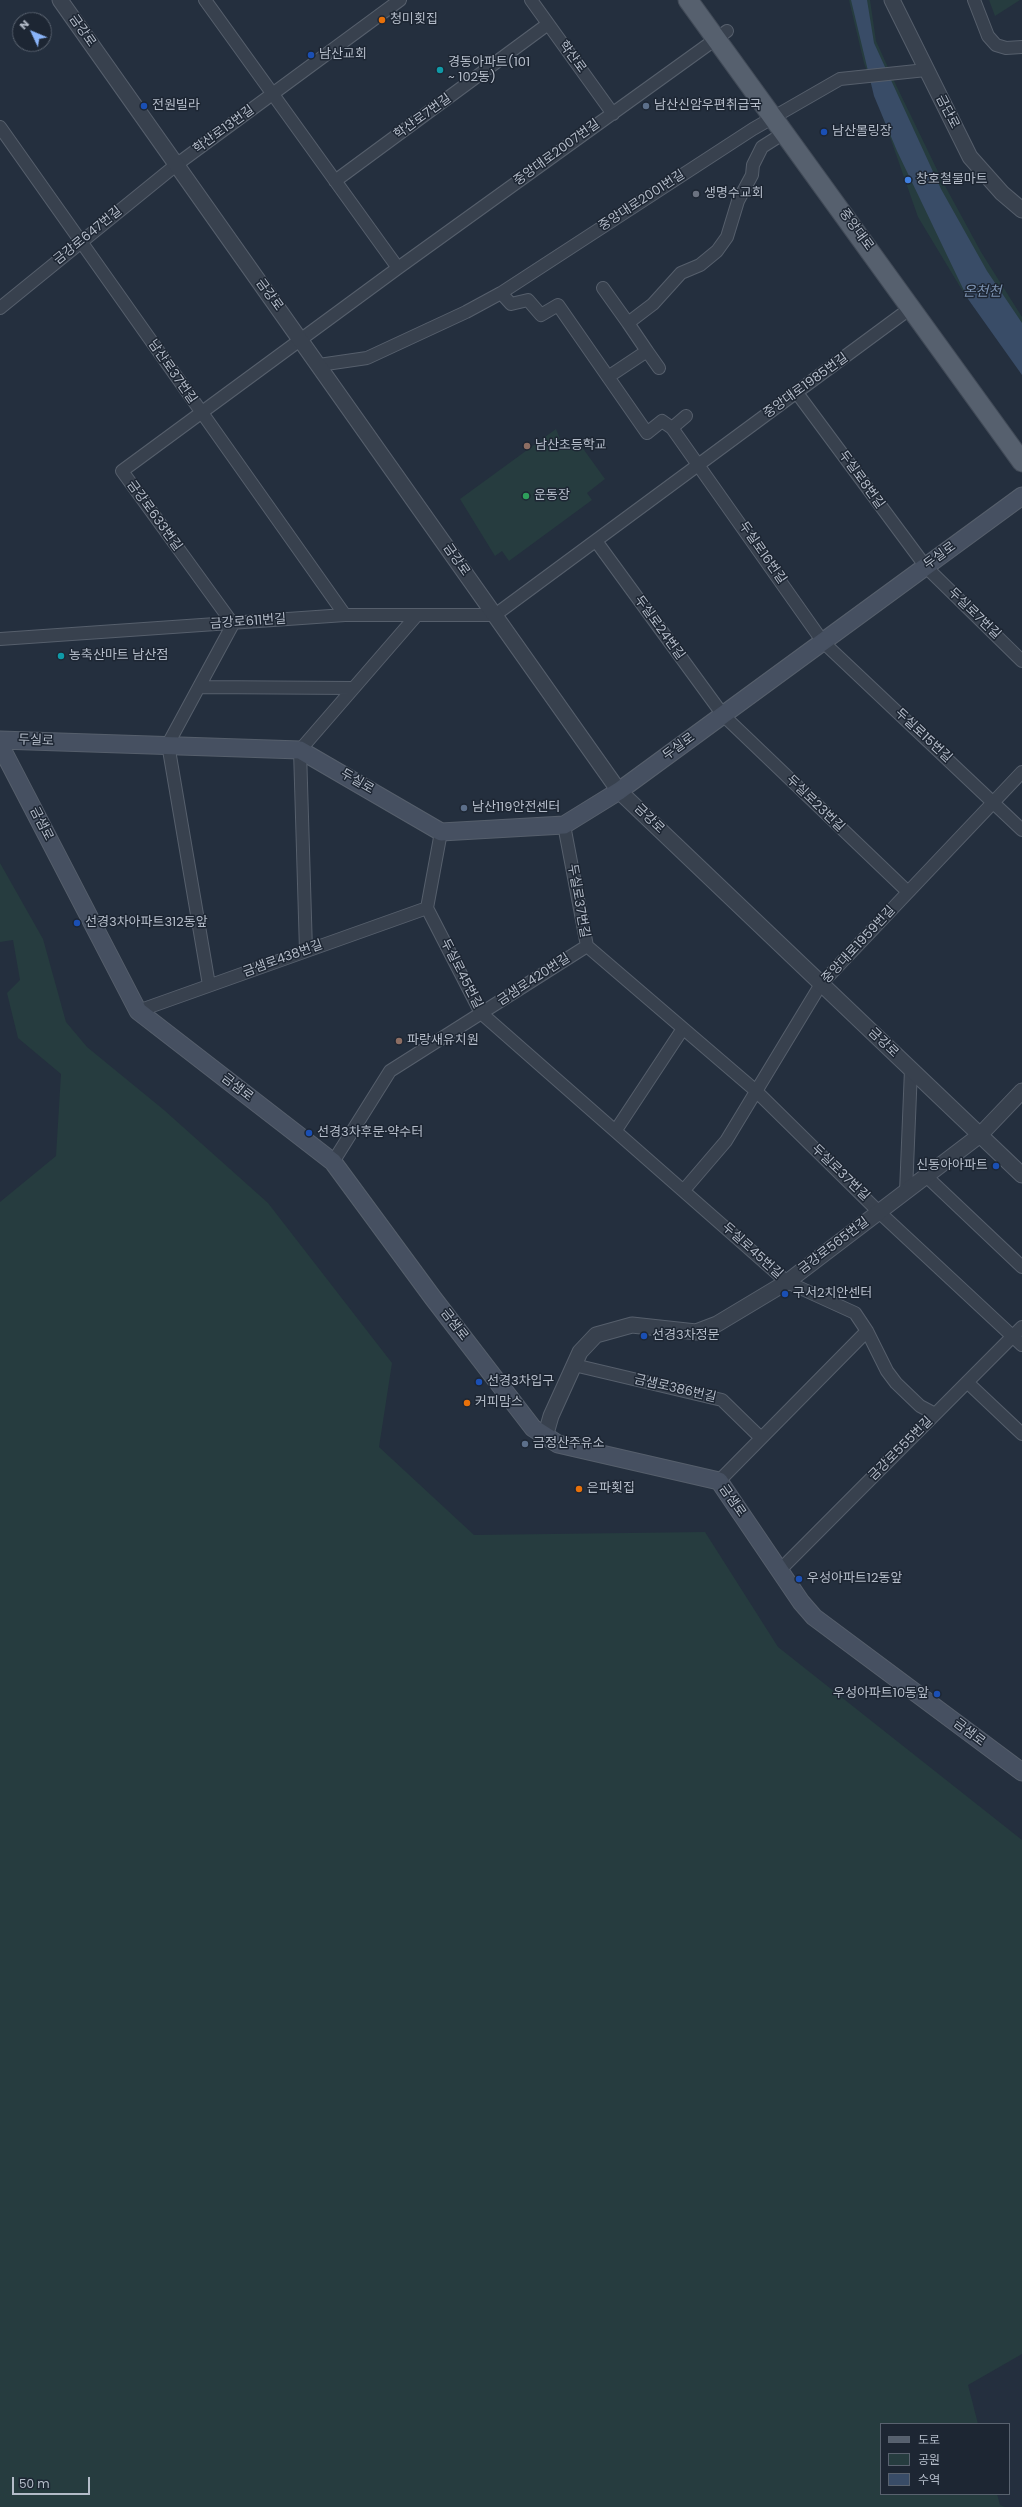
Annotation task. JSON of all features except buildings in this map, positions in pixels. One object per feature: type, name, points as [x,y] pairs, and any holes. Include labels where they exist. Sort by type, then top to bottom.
[{"type":"main road","name":"중앙대로","points":[[688,0],[722,35]]},
{"type":"main road","name":"중앙대로","points":[[703,0],[722,35],[781,121],[1022,462]]},
{"type":"main road","name":"중앙대로","points":[[781,121],[1022,443]]},
{"type":"main road","name":"두실로","points":[[0,740],[168,744],[300,750],[441,832],[564,825],[619,791],[1022,496]]},
{"type":"main road","name":"금샘로","points":[[0,744],[138,1011],[332,1162],[534,1428],[545,1437],[558,1444],[719,1481],[801,1602],[827,1628],[1022,1772]]},
{"type":"street","name":"금강로","points":[[60,0],[302,340],[619,791],[1022,1175]]},
{"type":"street","points":[[206,0],[398,268]]},
{"type":"street","name":"학산로13번길","points":[[176,165],[400,0]]},
{"type":"street","name":"학산로","points":[[531,0],[613,114]]},
{"type":"street","name":"금단로","points":[[892,0],[970,157],[1002,193],[1022,210]]},
{"type":"street","points":[[974,0],[988,36],[996,45],[1006,48],[1022,47]]},
{"type":"street","name":"학산로7번길","points":[[336,181],[548,24]]},
{"type":"street","name":"중앙대로2007번길","points":[[302,340],[398,268],[722,35]]},
{"type":"street","points":[[628,323],[653,304],[681,273],[700,266],[717,251],[727,237],[738,201],[752,175],[753,165],[762,147],[781,121],[840,79],[926,70]]},
{"type":"street","name":"중앙대로2001번길","points":[[319,365],[367,358],[466,312],[781,121]]},
{"type":"street","name":"남산로37번길","points":[[0,127],[345,615]]},
{"type":"street","name":"금강로647번길","points":[[0,308],[176,165]]},
{"type":"street","points":[[603,288],[659,368]]},
{"type":"street","points":[[501,292],[511,304],[528,300],[541,315],[558,305],[647,433],[662,421],[672,428],[700,464]]},
{"type":"street","name":"중앙대로1985번길","points":[[496,615],[912,307]]},
{"type":"street","name":"금강로633번길","points":[[233,624],[122,471],[302,340]]},
{"type":"street","points":[[608,377],[647,351]]},
{"type":"street","name":"두실로8번길","points":[[797,393],[926,567]]},
{"type":"street","points":[[672,428],[686,416]]},
{"type":"street","name":"두실로16번길","points":[[700,464],[823,642]]},
{"type":"street","name":"두실로24번길","points":[[596,542],[723,715]]},
{"type":"street","name":"두실로7번길","points":[[926,567],[1022,661]]},
{"type":"street","name":"금강로611번길","points":[[0,639],[233,624],[345,615],[496,615]]},
{"type":"street","points":[[306,951],[300,750],[417,615]]},
{"type":"street","points":[[210,986],[168,744],[233,624]]},
{"type":"street","name":"두실로15번길","points":[[823,642],[1022,830]]},
{"type":"street","points":[[199,687],[353,688]]},
{"type":"street","name":"두실로23번길","points":[[723,715],[908,892]]},
{"type":"street","name":"중앙대로1959번길","points":[[684,1190],[726,1141],[821,984],[1022,772]]},
{"type":"street","name":"두실로37번길","points":[[564,825],[587,946],[682,1030],[756,1091],[879,1212],[1022,1345]]},
{"type":"street","points":[[427,908],[441,832]]},
{"type":"street","name":"금샘로438번길","points":[[138,1011],[427,908]]},
{"type":"street","name":"두실로45번길","points":[[427,908],[481,1013],[788,1282],[849,1309],[860,1318],[868,1331],[887,1371],[896,1383],[920,1406],[935,1414]]},
{"type":"street","name":"금샘로420번길","points":[[332,1162],[390,1071],[587,946]]},
{"type":"street","points":[[616,1130],[650,1081],[682,1030]]},
{"type":"street","points":[[906,1192],[911,1069]]},
{"type":"street","name":"금강로565번길","points":[[545,1437],[551,1416],[580,1352],[596,1335],[632,1324],[696,1332],[717,1324],[788,1282],[906,1192],[980,1135],[1022,1091]]},
{"type":"street","points":[[926,1176],[1022,1267]]},
{"type":"street","name":"금강로555번길","points":[[779,1571],[1022,1326]]},
{"type":"street","points":[[719,1481],[868,1331]]},
{"type":"street","name":"금샘로386번길","points":[[574,1365],[722,1400],[762,1438]]},
{"type":"street","points":[[967,1382],[1022,1434]]},
{"type":"green space","name":"온천천","points":[[849,0],[870,0],[876,41],[896,85],[944,184],[981,252],[1022,317],[1022,374],[962,290],[918,217],[864,63]]},
{"type":"green space","points":[[989,0],[1020,0],[995,16]]},
{"type":"green space","name":"운동장","points":[[556,429],[563,446],[570,448],[579,443],[605,479],[587,493],[592,500],[509,561],[502,551],[495,556],[460,499]]},
{"type":"green space","points":[[0,863],[43,939],[66,1022],[87,1047],[164,1110],[268,1203],[392,1363],[379,1447],[474,1535],[705,1532],[778,1647],[1022,1840],[1022,2354],[968,2385],[978,2423],[880,2423],[880,2495],[997,2495],[1000,2505],[1005,2507],[0,2507],[0,1202],[56,1156],[61,1074],[18,1038],[7,993],[20,980],[13,940],[0,942]]},
{"type":"water","name":"온천천","points":[[851,0],[867,0],[874,43],[941,189],[987,271],[1022,323],[1022,375],[968,299],[897,151],[874,96]]},
{"type":"place","name":"청미횟집","points":[[382,20]]},
{"type":"place","name":"남산교회","points":[[311,55]]},
{"type":"place","name":"경동아파트(101 ~ 102동)","points":[[440,70]]},
{"type":"place","name":"전원빌라","points":[[144,106]]},
{"type":"place","name":"남산신암우편취급국","points":[[646,106]]},
{"type":"place","name":"남산볼링장","points":[[824,132]]},
{"type":"place","name":"창호철물마트","points":[[908,180]]},
{"type":"place","name":"생명수교회","points":[[696,194]]},
{"type":"place","name":"남산초등학교","points":[[527,446]]},
{"type":"place","name":"운동장","points":[[526,496]]},
{"type":"place","name":"농축산마트 남산점","points":[[61,656]]},
{"type":"place","name":"남산119안전센터","points":[[464,808]]},
{"type":"place","name":"선경3차아파트312동앞","points":[[77,923]]},
{"type":"place","name":"파랑새유치원","points":[[399,1041]]},
{"type":"place","name":"선경3차후문·약수터","points":[[309,1133]]},
{"type":"place","name":"신동아아파트","points":[[996,1166]]},
{"type":"place","name":"구서2치안센터","points":[[785,1294]]},
{"type":"place","name":"선경3차정문","points":[[644,1336]]},
{"type":"place","name":"선경3차입구","points":[[479,1382]]},
{"type":"place","name":"커피맘스","points":[[467,1403]]},
{"type":"place","name":"금정산주유소","points":[[525,1444]]},
{"type":"place","name":"은파횟집","points":[[579,1489]]},
{"type":"place","name":"우성아파트12동앞","points":[[799,1579]]},
{"type":"place","name":"우성아파트10동앞","points":[[937,1694]]}]
